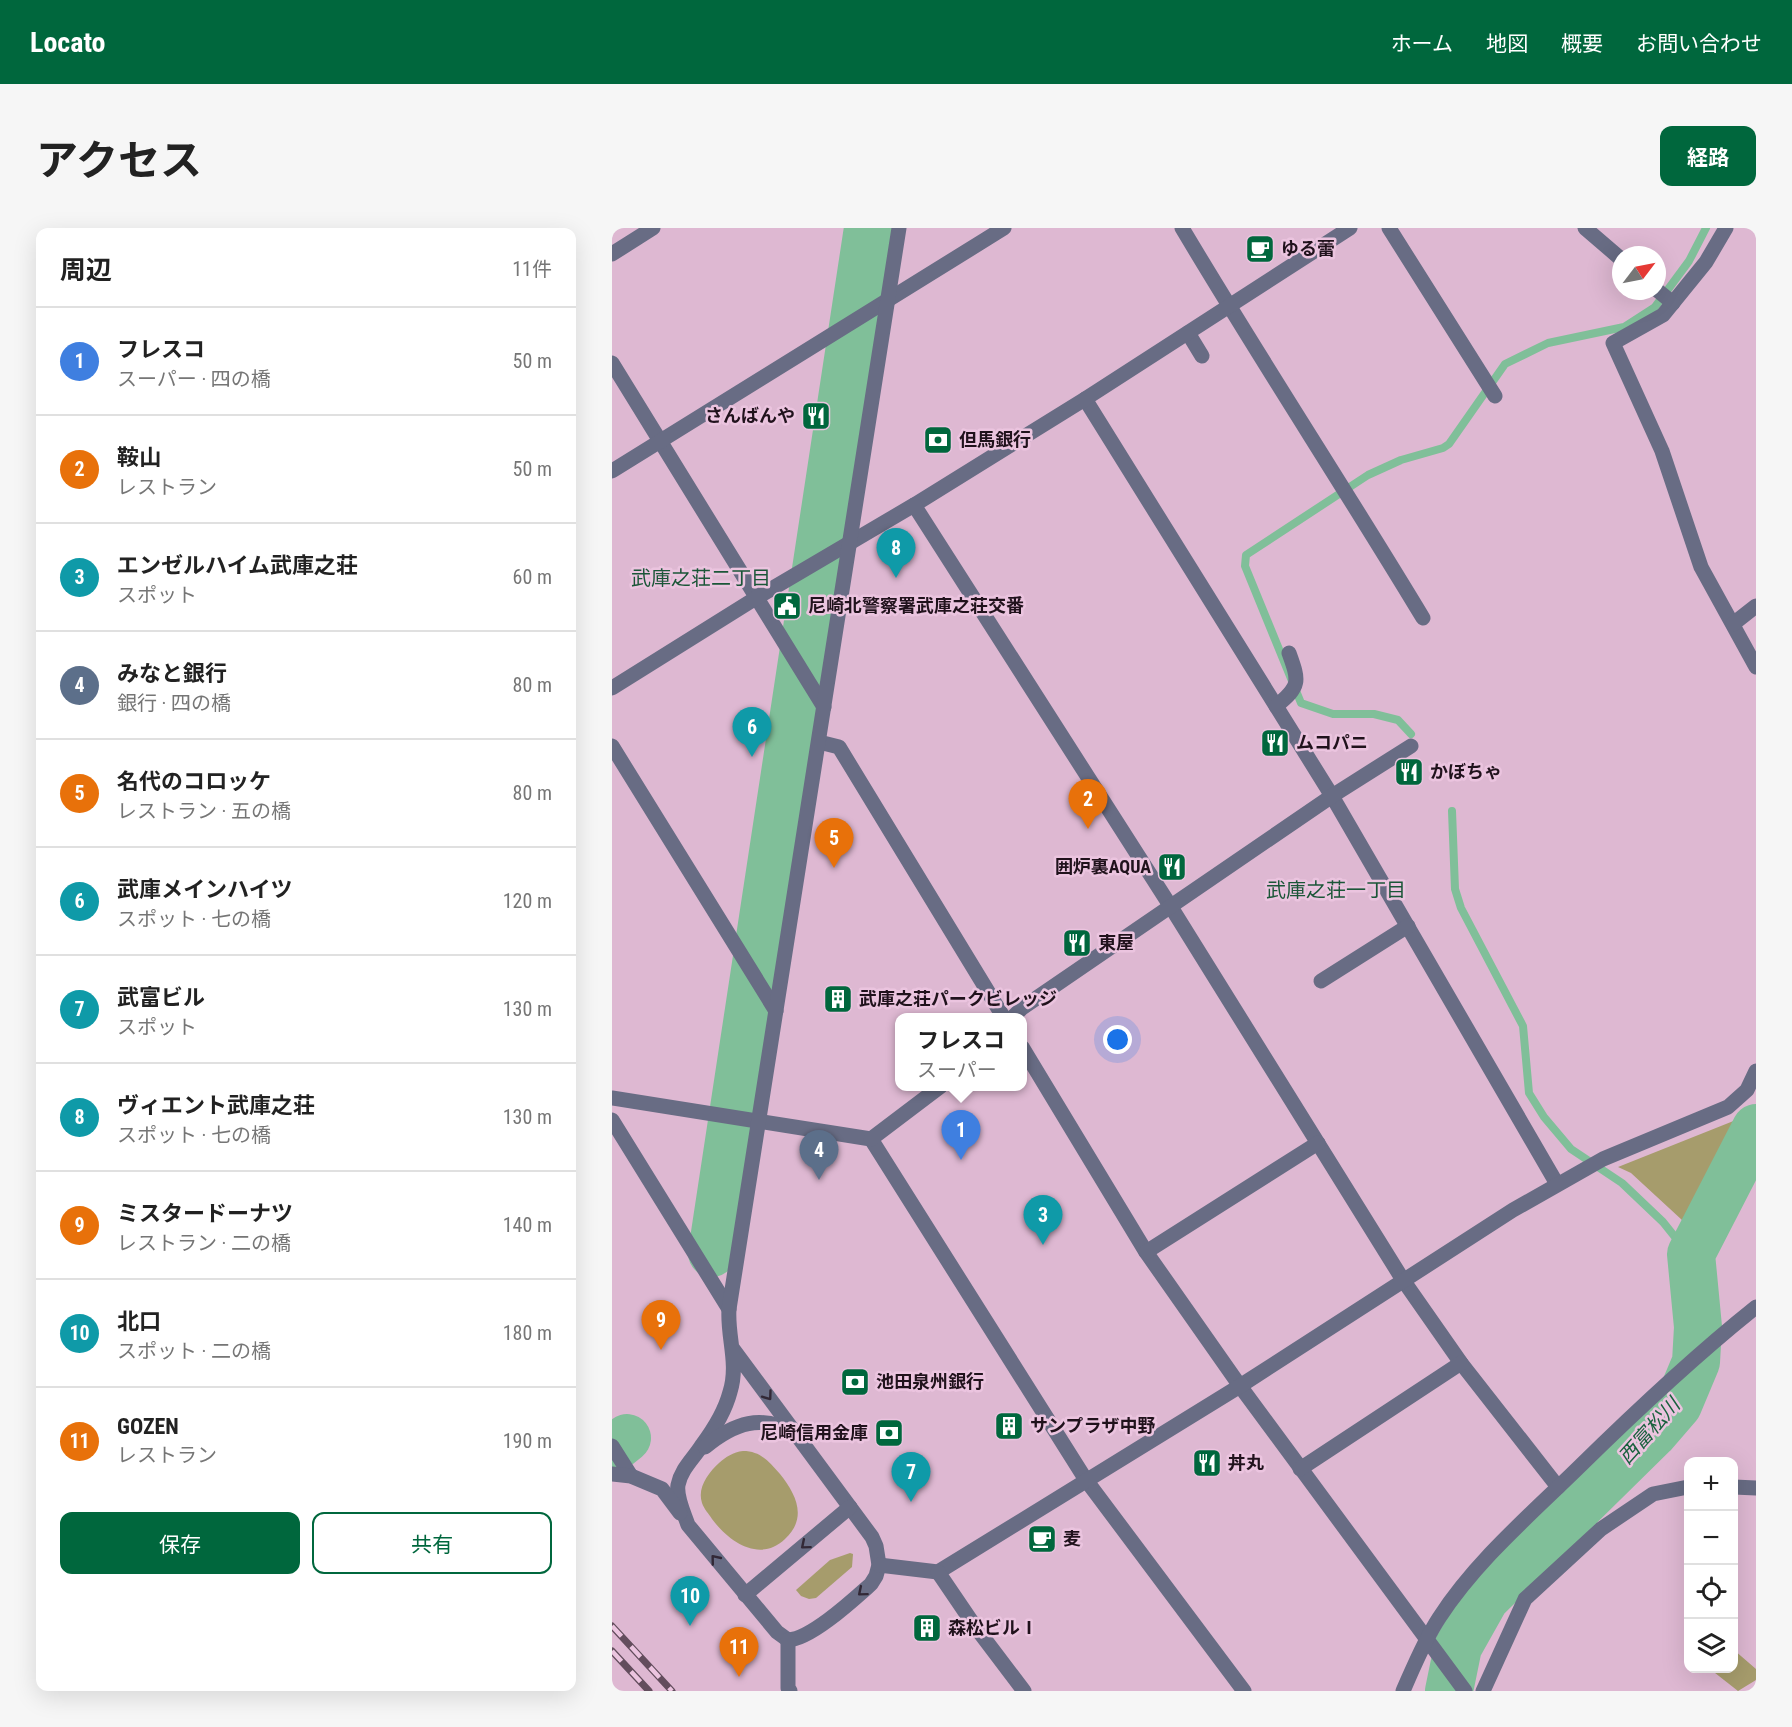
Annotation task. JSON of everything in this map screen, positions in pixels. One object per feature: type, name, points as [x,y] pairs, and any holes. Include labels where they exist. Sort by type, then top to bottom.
[{"type":"street","points":[[612,254],[653,228]]},
{"type":"street","points":[[612,1446],[623,1472],[662,1489],[745,1595],[777,1632],[788,1640],[797,1640],[806,1636],[861,1593],[876,1576],[879,1565],[876,1546],[734,1349],[729,1333],[729,1309],[899,228]]},
{"type":"street","points":[[612,471],[1004,228]]},
{"type":"street","points":[[1182,228],[1423,618]]},
{"type":"street","points":[[612,688],[1085,399],[1350,228]]},
{"type":"street","points":[[1389,228],[1494,395]]},
{"type":"street","points":[[1585,228],[1612,251]]},
{"type":"street","points":[[1725,228],[1706,262],[1663,315],[1613,343],[1662,451],[1701,567],[1756,667]]},
{"type":"street","points":[[1666,298],[1672,303]]},
{"type":"street","points":[[1188,333],[1202,356]]},
{"type":"street","points":[[612,363],[824,707]]},
{"type":"street","points":[[1085,399],[1332,796],[1557,1184]]},
{"type":"street","points":[[914,505],[1171,906],[1403,1280],[1461,1363],[1558,1487]]},
{"type":"street","points":[[1733,624],[1756,606]]},
{"type":"street","points":[[1276,706],[1293,691],[1297,676],[1289,653]]},
{"type":"street","points":[[819,742],[839,747],[1002,1013]]},
{"type":"street","points":[[612,746],[776,1011]]},
{"type":"street","points":[[1016,1013],[1332,796],[1411,746]]},
{"type":"street","points":[[1321,981],[1408,926]]},
{"type":"street","points":[[1027,1054],[1146,1252],[1300,1469],[1464,1690]]},
{"type":"street","points":[[879,1565],[938,1572],[1240,1386],[1557,1184],[1603,1159],[1728,1107],[1747,1090],[1756,1071]]},
{"type":"street","points":[[612,1098],[871,1139],[934,1091]]},
{"type":"street","points":[[612,1120],[729,1309]]},
{"type":"street","points":[[871,1139],[1086,1480],[1244,1691]]},
{"type":"street","points":[[1146,1252],[1318,1143]]},
{"type":"street","points":[[1403,1691],[1426,1640],[1452,1600],[1470,1578],[1558,1487],[1681,1368],[1756,1307]]},
{"type":"street","points":[[696,1454],[718,1420],[731,1391],[734,1349]]},
{"type":"street","points":[[1300,1469],[1461,1363]]},
{"type":"street","points":[[688,1525],[678,1486],[687,1464],[696,1454],[712,1441],[746,1423],[773,1424],[797,1435]]},
{"type":"street","points":[[1738,1487],[1756,1488]]},
{"type":"street","points":[[1483,1691],[1525,1599],[1601,1529],[1653,1494],[1684,1489]]},
{"type":"street","points":[[745,1595],[850,1507]]},
{"type":"street","points":[[938,1572],[974,1625],[1024,1691]]},
{"type":"street","points":[[788,1640],[788,1688],[790,1691]]},
{"type":"shaded area","points":[[1746,1116],[1686,1230],[1682,1220],[1631,1173],[1618,1167]]},
{"type":"shaded area","points":[[743,1451],[760,1455],[772,1465],[791,1490],[797,1506],[798,1514],[792,1531],[775,1546],[765,1549],[745,1547],[736,1542],[719,1527],[702,1503],[702,1486],[711,1471],[727,1457]]},
{"type":"shaded area","points":[[853,1554],[852,1567],[816,1598],[809,1599],[801,1596],[796,1590],[830,1560]]},
{"type":"shaded area","points":[[1738,1653],[1756,1669],[1756,1680],[1738,1691],[1715,1673],[1738,1673]]},
{"type":"waterway","points":[[712,1253],[868,228]]},
{"type":"waterway","points":[[1411,734],[1398,720],[1374,714],[1333,714],[1301,703],[1245,566],[1246,555],[1368,475],[1401,460],[1443,448],[1449,444],[1505,364],[1548,343],[1624,327],[1655,307],[1689,261],[1706,228]]},
{"type":"waterway","points":[[1452,811],[1455,889],[1461,908],[1523,1026],[1529,1093],[1544,1117],[1571,1149],[1622,1183],[1663,1222],[1679,1242],[1686,1256],[1696,1291]]},
{"type":"waterway","name":"西富松川","points":[[1449,1691],[1458,1647],[1485,1599],[1653,1434],[1678,1405],[1696,1362],[1698,1327],[1691,1254],[1756,1128]]},
{"type":"waterway","points":[[612,1450],[627,1438]]},
{"type":"railway","points":[[612,1626],[672,1691]]},
{"type":"railway","points":[[612,1651],[649,1691]]},
{"type":"place","name":"ゆる蕾","points":[[1260,249]]},
{"type":"place","name":"さんばんや","points":[[816,416]]},
{"type":"place","name":"但馬銀行","points":[[938,440]]},
{"type":"place","name":"ヴィエント武庫之荘","points":[[896,578]]},
{"type":"place","name":"尼崎北警察署武庫之荘交番","points":[[787,606]]},
{"type":"place","name":"ムコパニ","points":[[1275,743]]},
{"type":"place","name":"武庫メインハイツ","points":[[752,757]]},
{"type":"place","name":"かぼちゃ","points":[[1409,772]]},
{"type":"place","name":"鞍山","points":[[1088,829]]},
{"type":"place","name":"囲炉裏AQUA","points":[[1172,867]]},
{"type":"place","name":"名代のコロッケ","points":[[834,868]]},
{"type":"place","name":"東屋","points":[[1077,943]]},
{"type":"place","name":"武庫之荘パークビレッジ","points":[[838,999]]},
{"type":"place","name":"フレスコ","points":[[961,1160]]},
{"type":"place","name":"みなと銀行","points":[[819,1180]]},
{"type":"place","name":"エンゼルハイム武庫之荘","points":[[1043,1245]]},
{"type":"place","name":"ミスタードーナツ","points":[[661,1350]]},
{"type":"place","name":"池田泉州銀行","points":[[855,1382]]},
{"type":"place","name":"サンプラザ中野","points":[[1009,1426]]},
{"type":"place","name":"尼崎信用金庫","points":[[889,1433]]},
{"type":"place","name":"丼丸","points":[[1207,1463]]},
{"type":"place","name":"武富ビル","points":[[911,1502]]},
{"type":"place","name":"麦","points":[[1042,1539]]},
{"type":"place","name":"北口","points":[[690,1626]]},
{"type":"place","name":"森松ビルⅠ","points":[[927,1628]]},
{"type":"place","name":"GOZEN","points":[[739,1677]]},
{"type":"district","name":"武庫之荘二丁目","points":[[701,578]]},
{"type":"district","name":"武庫之荘一丁目","points":[[1336,890]]}]
